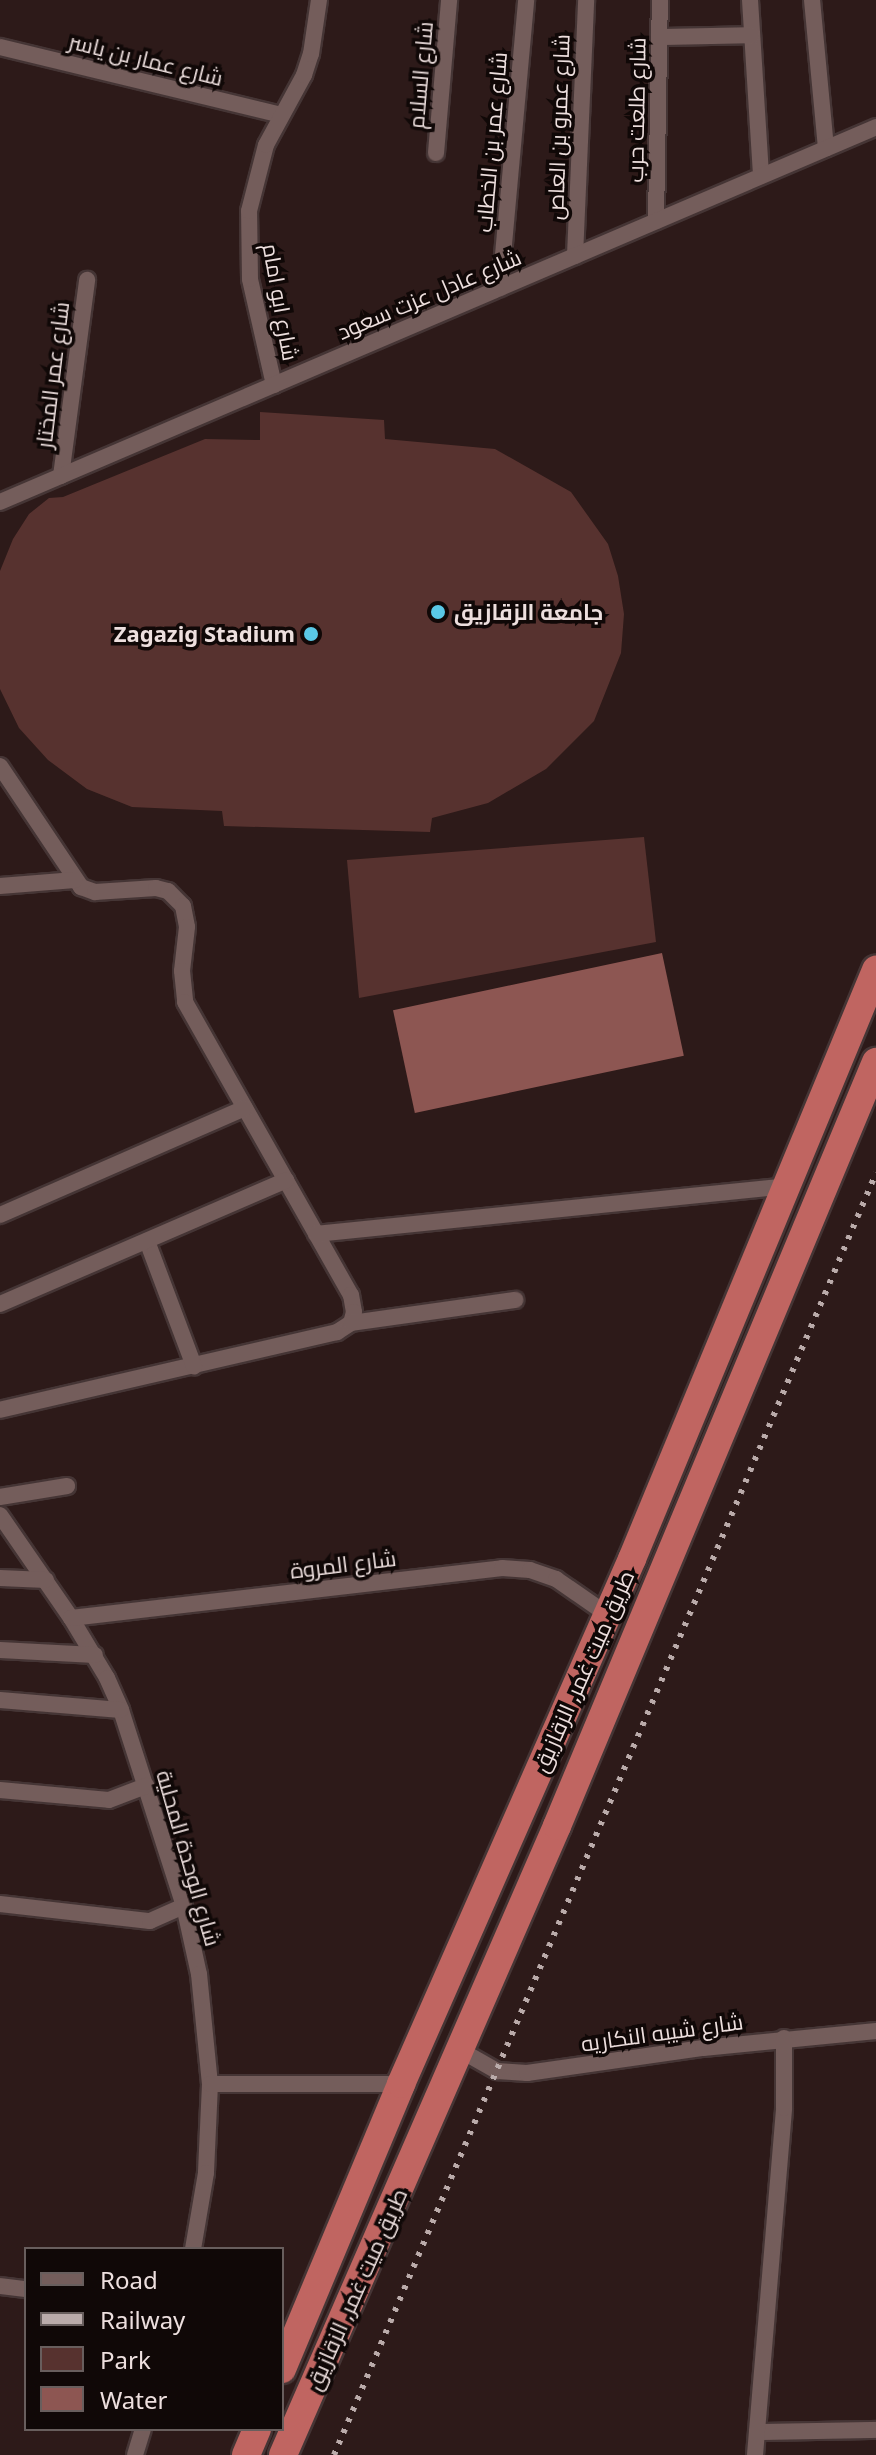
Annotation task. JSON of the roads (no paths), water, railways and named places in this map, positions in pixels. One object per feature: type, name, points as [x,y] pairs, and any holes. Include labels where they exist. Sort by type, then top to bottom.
[{"type":"highway","name":"طريق ميت غمر, الزقازيق","points":[[284,2364],[401,2084],[608,1615],[876,970]]},
{"type":"highway","name":"طريق ميت غمر, الزقازيق","points":[[283,2455],[460,2050],[876,1062]]},
{"type":"highway","points":[[246,2455],[256,2431]]},
{"type":"street","name":"شارع ابو امام","points":[[274,385],[250,279],[247,245],[255,178],[311,54],[319,0]]},
{"type":"street","name":"شارع السلام","points":[[436,153],[449,0]]},
{"type":"street","name":"شارع عمر بن الخطاب","points":[[500,288],[526,0]]},
{"type":"street","name":"شارع عمرو بن العاص","points":[[575,256],[586,0]]},
{"type":"street","name":"شارع طلعت حرب","points":[[656,221],[660,0]]},
{"type":"street","points":[[750,0],[761,176]]},
{"type":"street","points":[[812,0],[826,148]]},
{"type":"street","points":[[659,37],[752,35]]},
{"type":"street","name":"شارع عمار بن ياسر","points":[[0,47],[281,115]]},
{"type":"street","name":"شارع عادل عزت سعود","points":[[0,502],[876,127]]},
{"type":"street","name":"شارع عمر المختار","points":[[61,476],[87,280]]},
{"type":"street","points":[[0,766],[81,887],[95,892],[156,888],[168,891],[183,906],[187,927],[182,971],[185,1002],[351,1295],[354,1312],[351,1323]]},
{"type":"street","points":[[0,886],[75,880]]},
{"type":"street","points":[[0,1215],[245,1108]]},
{"type":"street","points":[[0,1304],[286,1180]]},
{"type":"street","points":[[316,1234],[787,1186]]},
{"type":"street","points":[[147,1241],[194,1366]]},
{"type":"street","points":[[0,1410],[337,1332],[351,1323],[515,1300]]},
{"type":"street","points":[[0,1497],[67,1486]]},
{"type":"street","name":"شارع الوحدة المحلية","points":[[0,1515],[95,1655],[121,1710],[184,1906],[199,1974],[210,2084],[206,2173],[193,2247]]},
{"type":"street","name":"شارع المروة","points":[[71,1618],[502,1568],[530,1570],[556,1579],[608,1615]]},
{"type":"street","points":[[0,1578],[46,1580]]},
{"type":"street","points":[[0,1650],[95,1655]]},
{"type":"street","points":[[0,1700],[121,1710]]},
{"type":"street","points":[[0,1790],[109,1800],[146,1786]]},
{"type":"street","points":[[0,1904],[150,1921],[184,1906]]},
{"type":"street","name":"شارع شيبه النكاريه","points":[[460,2050],[509,2074],[784,2038],[876,2031]]},
{"type":"street","points":[[755,2455],[784,2108],[784,2038]]},
{"type":"street","points":[[210,2084],[401,2084]]},
{"type":"street","points":[[0,2286],[24,2289]]},
{"type":"street","points":[[757,2432],[876,2430]]},
{"type":"street","points":[[135,2455],[142,2431]]},
{"type":"water","points":[[662,953],[684,1056],[415,1113],[393,1010]]},
{"type":"railway","points":[[334,2455],[876,1173]]},
{"type":"place","name":"جامعة الزقازيق","points":[[438,612]]},
{"type":"place","name":"Zagazig Stadium","points":[[311,634]]}]
